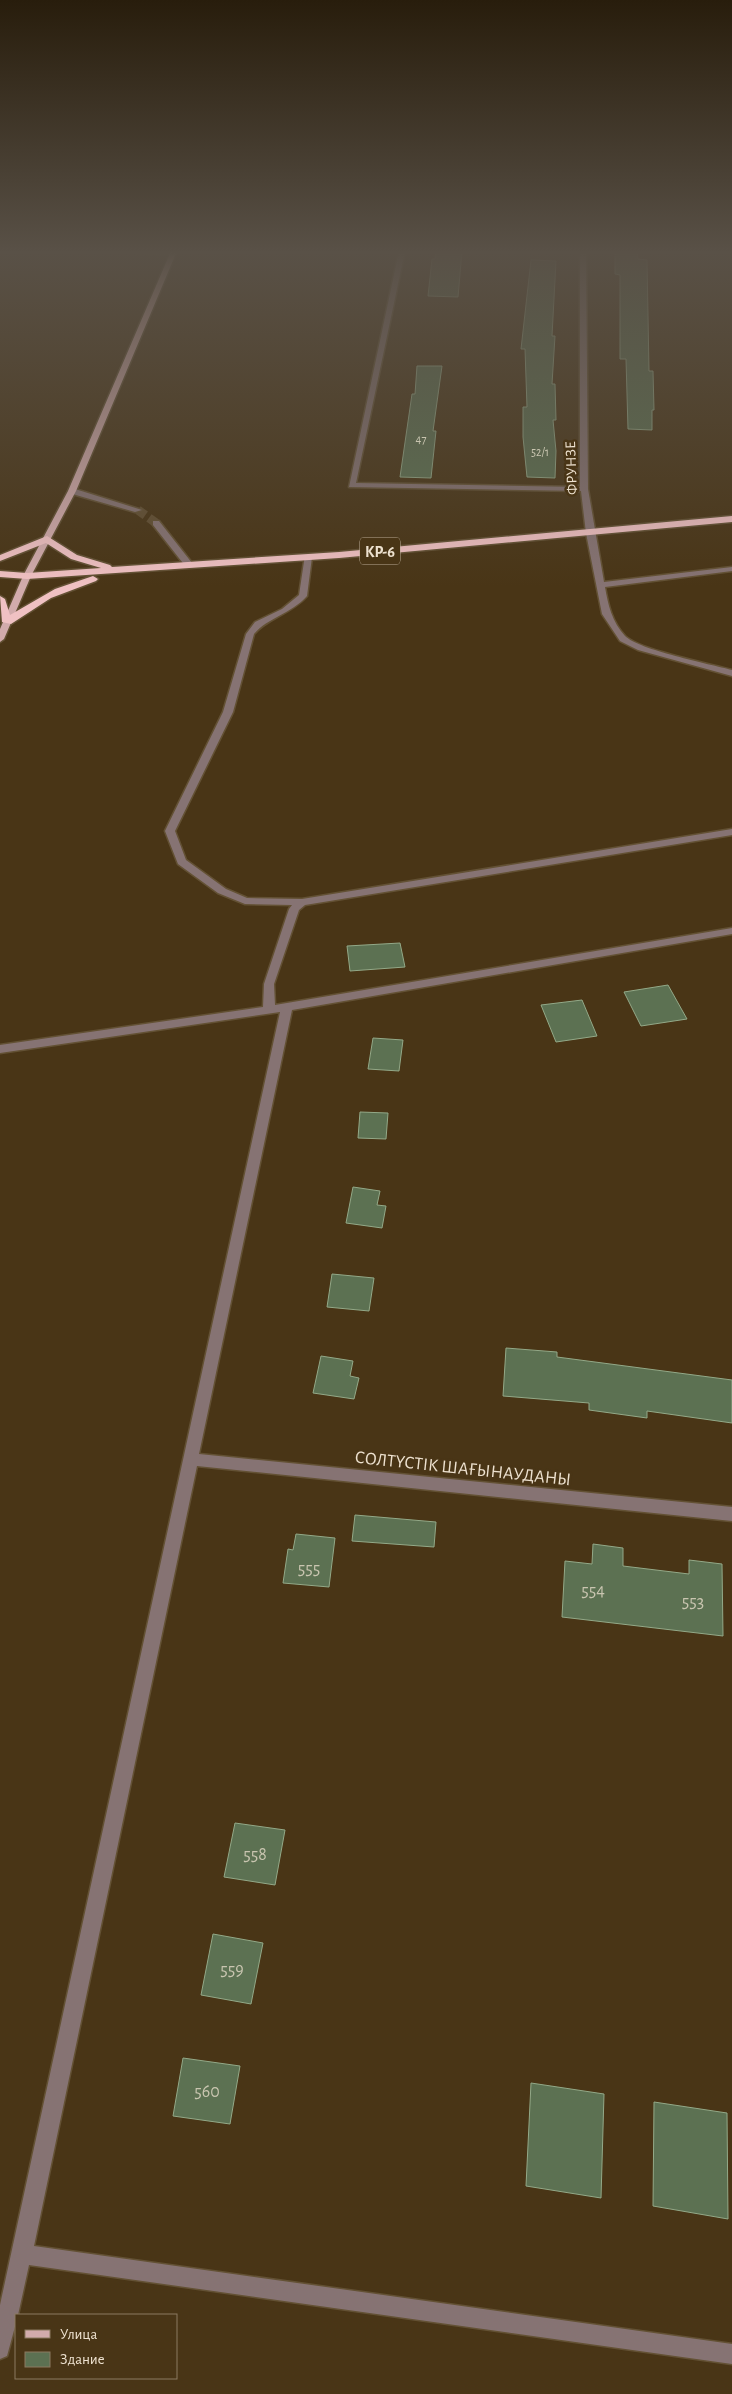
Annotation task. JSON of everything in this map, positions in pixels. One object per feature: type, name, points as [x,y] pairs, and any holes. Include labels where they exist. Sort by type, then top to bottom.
[{"type":"highway","name":"KP-6","points":[[0,574],[27,576],[308,557],[732,519]]},
{"type":"highway","points":[[0,558],[47,539],[74,557],[86,562],[123,570]]},
{"type":"highway","points":[[0,599],[8,622],[33,603],[52,593],[76,583],[123,570]]},
{"type":"main road","points":[[0,639],[27,576],[72,491],[127,363]]},
{"type":"street","points":[[378,363],[352,485],[584,489]]},
{"type":"street","name":"ФРУНЗЕ","points":[[583,363],[584,489],[590,533],[606,614],[623,638],[641,648],[732,673]]},
{"type":"street","points":[[72,491],[138,510]]},
{"type":"street","points":[[156,523],[189,565]]},
{"type":"street","points":[[308,557],[303,596],[285,611],[258,624],[250,634],[228,712],[170,831],[182,862],[222,892],[245,901],[302,902],[732,832]]},
{"type":"street","points":[[600,585],[732,569]]},
{"type":"street","points":[[269,1010],[269,984],[294,909],[302,902]]},
{"type":"street","points":[[0,1049],[269,1010],[732,931]]},
{"type":"street","points":[[0,2349],[22,2254],[287,1006]]},
{"type":"street","name":"СОЛТҮСТІК ШАҒЫНАУДАНЫ","points":[[190,1459],[732,1514]]},
{"type":"street","points":[[22,2254],[732,2354]]},
{"type":"building","points":[[525,363],[553,363],[552,384],[555,384],[556,420],[553,420],[556,451],[555,478],[527,477],[523,437],[523,407],[527,407]]},
{"type":"building","points":[[626,363],[649,363],[649,371],[653,371],[654,410],[652,410],[652,430],[628,429]]},
{"type":"building","points":[[417,366],[442,366],[433,431],[436,431],[431,478],[400,477],[412,394],[415,394]]},
{"type":"building","points":[[400,943],[405,967],[350,971],[347,946]]},
{"type":"building","points":[[668,985],[687,1019],[641,1026],[624,992]]},
{"type":"building","points":[[582,1000],[597,1036],[556,1042],[541,1005]]},
{"type":"building","points":[[373,1038],[403,1040],[399,1071],[368,1069]]},
{"type":"building","points":[[360,1112],[388,1113],[386,1139],[358,1138]]},
{"type":"building","points":[[353,1187],[380,1191],[377,1205],[386,1206],[382,1228],[346,1223]]},
{"type":"building","points":[[332,1274],[374,1278],[369,1311],[327,1307]]},
{"type":"building","points":[[506,1348],[557,1352],[557,1357],[732,1380],[732,1423],[647,1411],[647,1418],[589,1410],[589,1403],[503,1396]]},
{"type":"building","points":[[321,1356],[353,1361],[350,1376],[359,1378],[354,1399],[313,1393]]},
{"type":"building","points":[[355,1515],[436,1522],[434,1547],[352,1541]]},
{"type":"building","points":[[296,1534],[335,1538],[329,1587],[283,1583],[288,1549],[293,1550]]},
{"type":"building","points":[[593,1544],[623,1548],[623,1566],[689,1574],[689,1560],[722,1564],[723,1636],[562,1617],[565,1561],[592,1564]]},
{"type":"building","points":[[235,1823],[285,1830],[275,1885],[224,1877]]},
{"type":"building","points":[[213,1934],[263,1943],[251,2004],[201,1995]]},
{"type":"building","points":[[183,2058],[240,2066],[230,2124],[173,2116]]},
{"type":"building","points":[[531,2083],[604,2094],[601,2198],[526,2186]]},
{"type":"building","points":[[654,2102],[727,2113],[728,2219],[653,2206]]},
{"type":"tunnel","points":[[138,510],[156,523]]}]
